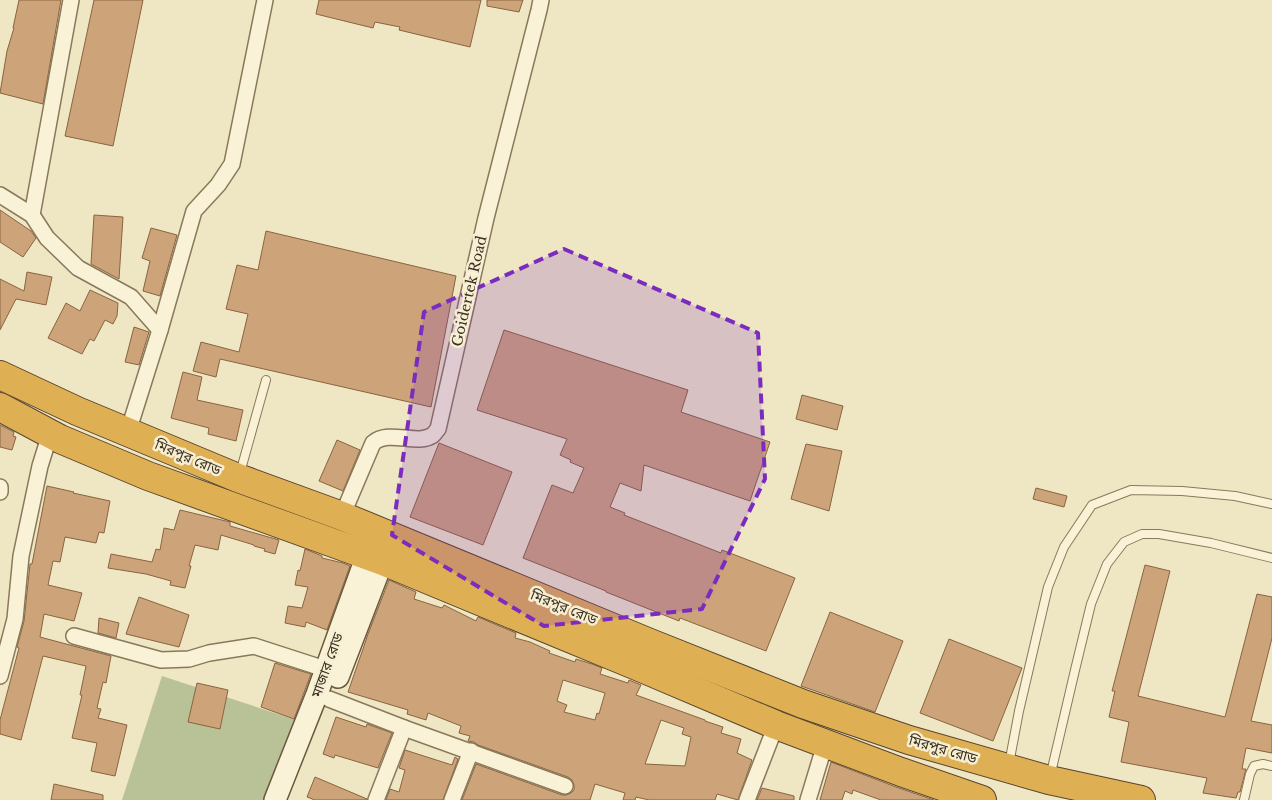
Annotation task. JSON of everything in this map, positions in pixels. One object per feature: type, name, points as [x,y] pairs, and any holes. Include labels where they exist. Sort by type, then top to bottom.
[{"type":"highway","name":"মিরপুর রোড","points":[[0,375],[77,411],[238,478],[342,516],[379,546],[637,666],[776,726],[970,798]]},
{"type":"highway","name":"মিরপুর রোড","points":[[0,407],[50,434],[148,476],[379,546],[631,635],[803,704],[909,740],[1049,780],[1141,800]]},
{"type":"main road","name":"মাজার রোড","points":[[275,800],[325,669],[379,546]]},
{"type":"main road","name":"মাজার রোড","points":[[290,800],[329,699],[379,546]]},
{"type":"street","points":[[32,216],[71,0]]},
{"type":"street","points":[[128,432],[194,211],[218,185],[232,164],[265,0]]},
{"type":"street","name":"Goidertek Road","points":[[342,516],[373,444],[378,439],[424,438],[433,435],[438,429],[486,218],[541,3]]},
{"type":"street","points":[[0,195],[32,216],[47,238],[78,268],[131,297],[160,330]]},
{"type":"street","points":[[0,676],[15,619],[21,556],[40,466],[50,434]]},
{"type":"street","points":[[0,487],[0,492]]},
{"type":"street","points":[[74,636],[161,660],[189,659],[209,653],[254,646],[325,669]]},
{"type":"street","points":[[329,699],[565,786]]},
{"type":"street","points":[[747,800],[776,726]]},
{"type":"street","points":[[376,800],[404,728]]},
{"type":"street","points":[[808,800],[825,744]]},
{"type":"street","points":[[452,800],[471,751]]},
{"type":"lane","points":[[238,478],[266,380]]},
{"type":"lane","points":[[1009,768],[1019,712],[1048,587],[1064,547],[1092,506],[1131,490],[1182,491],[1235,496],[1272,504]]},
{"type":"lane","points":[[1049,780],[1074,670],[1092,604],[1107,564],[1124,542],[1142,534],[1159,534],[1211,543],[1272,558]]},
{"type":"lane","points":[[1244,800],[1250,774],[1254,766],[1263,764],[1272,766]]},
{"type":"highlighted area","points":[[564,249],[758,333],[765,479],[702,609],[544,626],[392,535],[424,312]]},
{"type":"green space","points":[[162,676],[296,720],[269,800],[122,800]]},
{"type":"building","points":[[19,0],[61,0],[43,104],[0,93],[7,51],[14,28]]},
{"type":"building","points":[[94,0],[143,0],[113,146],[65,136]]},
{"type":"building","points":[[319,0],[481,0],[470,47],[399,30],[400,27],[375,22],[373,28],[316,14]]},
{"type":"building","points":[[487,0],[523,0],[519,12],[487,6]]},
{"type":"building","points":[[0,210],[31,231],[36,238],[23,257],[0,242]]},
{"type":"building","points":[[94,215],[123,217],[119,279],[91,264]]},
{"type":"building","points":[[151,228],[177,235],[160,296],[143,291],[150,261],[142,258]]},
{"type":"building","points":[[266,231],[456,276],[431,407],[220,359],[216,377],[193,371],[201,342],[239,352],[248,314],[226,309],[237,265],[258,270]]},
{"type":"building","points":[[27,272],[52,277],[46,305],[16,299],[0,330],[0,279],[24,291]]},
{"type":"building","points":[[90,290],[118,303],[117,316],[113,324],[105,320],[94,341],[90,339],[82,354],[48,338],[66,303],[80,311]]},
{"type":"building","points":[[134,327],[149,332],[139,365],[125,362]]},
{"type":"building","points":[[504,330],[688,390],[681,412],[770,442],[750,501],[644,465],[641,491],[620,483],[610,507],[625,513],[624,515],[721,553],[722,550],[795,578],[766,651],[680,618],[679,621],[523,558],[552,485],[573,493],[584,468],[560,455],[567,439],[477,410]]},
{"type":"building","points":[[183,372],[202,377],[197,400],[243,410],[236,441],[208,434],[209,428],[171,418]]},
{"type":"building","points":[[802,395],[843,406],[837,430],[796,419]]},
{"type":"building","points":[[0,425],[14,432],[13,436],[16,437],[12,450],[0,447]]},
{"type":"building","points":[[337,440],[360,450],[343,491],[319,481]]},
{"type":"building","points":[[439,443],[512,472],[483,545],[410,517]]},
{"type":"building","points":[[806,444],[842,451],[829,511],[791,499]]},
{"type":"building","points":[[47,486],[110,501],[104,533],[99,532],[96,543],[65,537],[60,562],[53,561],[48,585],[82,593],[74,621],[44,614],[40,637],[111,656],[106,683],[103,682],[97,708],[101,709],[98,718],[127,725],[115,776],[91,771],[97,743],[72,738],[82,695],[80,695],[86,666],[43,656],[21,740],[0,734],[0,720],[19,648],[17,647],[24,621],[30,564],[32,564]]},
{"type":"building","points":[[1036,488],[1067,496],[1064,507],[1033,499]]},
{"type":"building","points":[[180,510],[230,522],[230,526],[279,540],[275,554],[264,551],[265,549],[254,545],[221,535],[218,550],[195,545],[185,588],[170,585],[171,581],[146,574],[108,568],[111,554],[152,562],[156,549],[160,550],[164,528],[174,530]]},
{"type":"building","points":[[305,549],[322,556],[322,558],[350,566],[327,630],[306,622],[305,627],[285,623],[288,606],[302,608],[308,587],[295,585]]},
{"type":"building","points":[[1145,565],[1170,571],[1138,696],[1225,717],[1257,594],[1272,597],[1272,638],[1251,721],[1272,725],[1272,753],[1246,748],[1242,769],[1246,769],[1240,792],[1238,792],[1236,798],[1203,793],[1207,778],[1121,762],[1129,722],[1109,717],[1115,691],[1112,691]]},
{"type":"building","points":[[389,580],[416,592],[414,599],[442,608],[444,605],[476,621],[478,617],[516,633],[515,638],[530,642],[550,651],[549,653],[575,662],[576,659],[592,664],[602,668],[600,674],[628,683],[629,680],[641,685],[636,695],[723,727],[721,733],[741,739],[737,753],[752,760],[738,800],[717,794],[715,800],[649,800],[636,797],[635,800],[623,800],[625,793],[595,784],[590,800],[462,800],[476,764],[562,795],[571,793],[574,790],[574,785],[568,777],[468,741],[470,736],[459,733],[461,726],[428,713],[426,720],[407,714],[408,710],[348,692]],"holes":[[[563,680],[605,693],[599,714],[597,713],[595,720],[564,712],[567,705],[557,701]],[[661,720],[684,728],[682,734],[691,737],[685,766],[645,764]]]},
{"type":"building","points":[[139,597],[189,615],[179,647],[126,634]]},
{"type":"building","points":[[830,612],[903,641],[875,712],[801,686]]},
{"type":"building","points":[[99,618],[119,623],[116,638],[98,633]]},
{"type":"building","points":[[949,639],[1022,668],[993,741],[920,713]]},
{"type":"building","points":[[275,663],[311,674],[294,719],[261,707]]},
{"type":"building","points":[[197,683],[228,690],[220,729],[188,722]]},
{"type":"building","points":[[336,717],[366,727],[367,724],[392,733],[378,768],[335,755],[334,758],[323,754]]},
{"type":"building","points":[[405,750],[452,765],[455,757],[458,759],[443,800],[386,800],[390,789],[399,792],[405,770],[399,768]]},
{"type":"building","points":[[831,762],[934,800],[881,800],[853,790],[852,794],[845,791],[842,800],[820,800]]},
{"type":"building","points":[[315,777],[367,800],[315,800],[307,797]]},
{"type":"building","points":[[54,784],[103,795],[103,800],[51,800]]},
{"type":"building","points":[[762,788],[794,796],[794,800],[757,800]]}]
